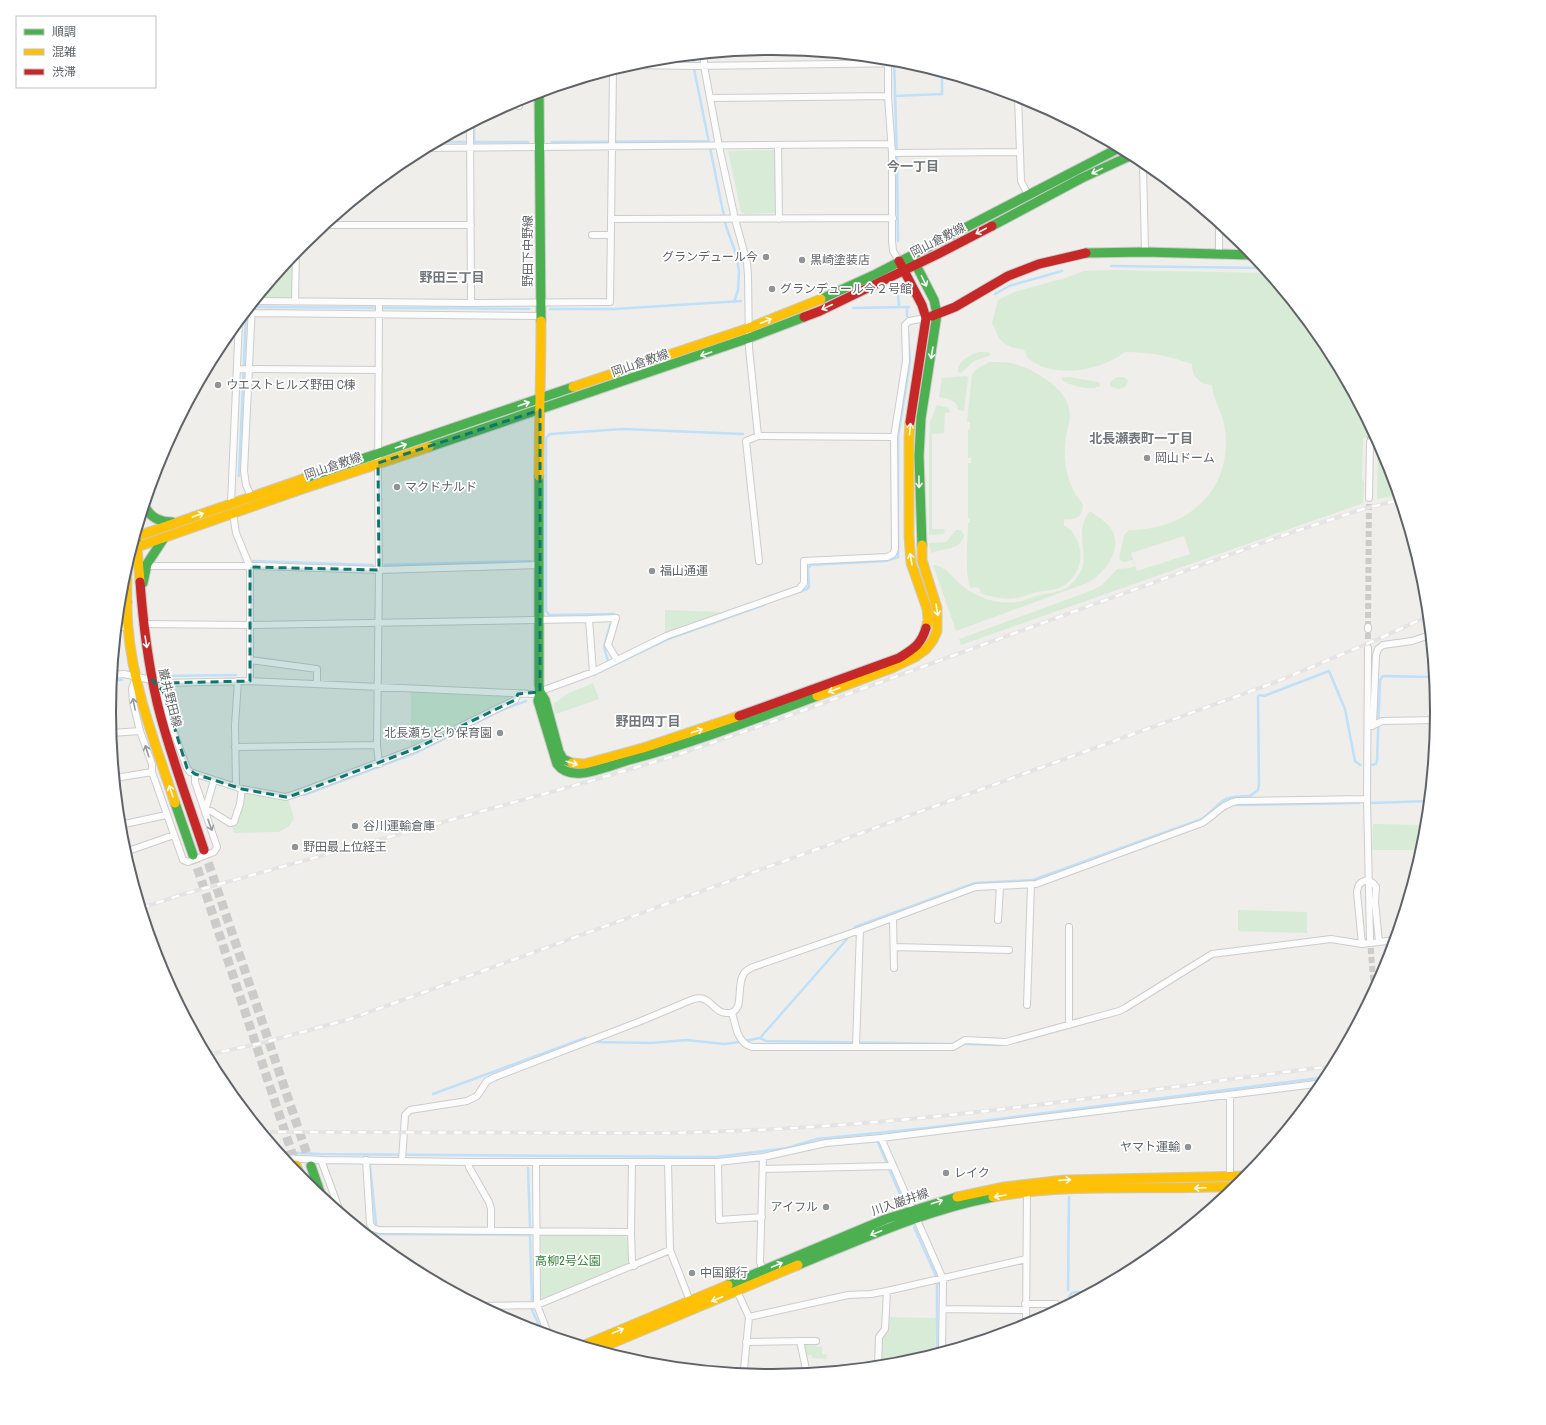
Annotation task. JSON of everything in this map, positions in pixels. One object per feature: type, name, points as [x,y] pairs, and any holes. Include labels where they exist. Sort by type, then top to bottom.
[{"type":"main road","name":"野田下中野線","points":[[540,98],[540,410],[538,565],[540,692],[538,701],[557,764],[564,771],[582,773],[645,756],[716,733],[892,668],[915,657],[926,649],[935,635],[938,618],[937,608],[922,560],[919,439],[937,314]]},
{"type":"main road","name":"岡山倉敷線","points":[[137,547],[271,500],[540,398],[749,328],[876,274],[1114,151]]},
{"type":"main road","name":"岡山倉敷線","points":[[140,535],[251,496],[540,410],[749,338],[820,311],[916,265],[1082,178],[1125,158]]},
{"type":"main road","points":[[926,318],[955,307],[1008,276],[1039,264],[1084,253],[1145,252],[1244,255]]},
{"type":"main road","points":[[899,262],[916,265],[934,300],[937,314]]},
{"type":"main road","points":[[540,692],[545,700],[561,756],[563,759],[572,764],[584,764],[643,748],[706,728],[890,662],[918,645],[923,637],[928,620],[927,609],[911,563],[909,548],[909,438],[926,318],[922,305],[899,262]]},
{"type":"main road","points":[[147,511],[149,515],[159,521],[166,523],[179,522]]},
{"type":"main road","points":[[141,601],[147,564],[164,538]]},
{"type":"main road","name":"巌井野田線","points":[[135,555],[143,624],[152,680],[163,725],[204,850]]},
{"type":"main road","points":[[127,590],[128,627],[136,677],[150,729],[193,855]]},
{"type":"main road","points":[[311,1166],[318,1187]]},
{"type":"main road","name":"川入巌井線","points":[[602,1348],[890,1227],[942,1200],[984,1190],[1042,1182],[1239,1176]]},
{"type":"main road","name":"川入巌井線","points":[[588,1343],[886,1219],[1026,1192],[1075,1188],[1228,1186]]},
{"type":"street","points":[[704,59],[719,146],[735,219],[747,263],[749,338],[758,436]]},
{"type":"street","points":[[660,65],[868,62]]},
{"type":"street","points":[[891,66],[888,96],[891,144],[895,153],[893,251],[899,262]]},
{"type":"street","points":[[252,311],[379,308],[470,303],[610,302],[613,75]]},
{"type":"street","points":[[710,98],[888,96]]},
{"type":"street","points":[[1018,102],[1021,181],[1028,195]]},
{"type":"street","points":[[470,129],[470,303]]},
{"type":"street","points":[[438,147],[470,144],[540,147],[612,143],[710,146],[891,144]]},
{"type":"street","points":[[778,145],[779,219]]},
{"type":"street","points":[[895,153],[1019,152]]},
{"type":"street","points":[[1143,170],[1145,252]]},
{"type":"street","points":[[611,219],[893,218]]},
{"type":"street","points":[[332,225],[470,225]]},
{"type":"street","points":[[1219,230],[1219,254]]},
{"type":"street","points":[[592,235],[611,235]]},
{"type":"street","points":[[295,302],[296,261]]},
{"type":"street","points":[[260,301],[540,316]]},
{"type":"street","points":[[378,764],[379,308]]},
{"type":"street","points":[[231,503],[243,369],[250,314]]},
{"type":"street","points":[[117,675],[124,674],[166,683],[250,681],[533,694],[593,672],[666,636],[799,589],[804,583],[804,561],[887,557],[893,554],[895,549],[894,437],[906,361],[905,325],[909,321],[926,318]]},
{"type":"street","points":[[240,328],[243,369],[244,471],[246,485],[251,496]]},
{"type":"street","points":[[243,369],[379,370]]},
{"type":"street","points":[[759,561],[746,441],[758,436],[894,437]]},
{"type":"street","points":[[1369,498],[1370,442]]},
{"type":"street","points":[[233,514],[236,533],[250,567],[250,681]]},
{"type":"street","points":[[151,566],[379,570],[538,565]]},
{"type":"street","points":[[143,624],[250,625],[616,618],[608,645],[616,660]]},
{"type":"street","points":[[589,619],[593,672]]},
{"type":"street","points":[[121,627],[128,627]]},
{"type":"street","points":[[1377,723],[1376,654],[1378,649],[1383,645],[1412,641],[1426,636]]},
{"type":"street","points":[[1368,648],[1366,731],[1370,939]]},
{"type":"street","points":[[250,660],[317,669],[317,684]]},
{"type":"street","points":[[136,677],[132,689],[133,702],[140,731],[152,764],[152,772],[166,815],[185,862],[191,862],[214,852],[217,847],[195,782],[195,774]]},
{"type":"street","points":[[152,680],[163,691],[172,726],[187,768],[190,772],[239,788],[286,796],[378,764],[417,748],[515,700],[518,694]]},
{"type":"street","points":[[205,811],[211,811],[230,823],[234,822],[240,804],[236,747],[238,681]]},
{"type":"street","points":[[1366,731],[1377,723],[1430,720]]},
{"type":"street","points":[[116,733],[140,731]]},
{"type":"street","points":[[236,747],[377,745]]},
{"type":"street","points":[[119,777],[152,772]]},
{"type":"street","points":[[205,811],[214,780]]},
{"type":"street","points":[[403,1157],[405,1115],[410,1110],[467,1101],[477,1096],[487,1081],[495,1077],[699,998],[706,1000],[718,1011],[724,1014],[732,1013],[737,1010],[744,972],[753,967],[860,930],[976,887],[1032,885],[1202,823],[1230,802],[1367,799]]},
{"type":"street","points":[[125,824],[166,815]]},
{"type":"street","points":[[130,850],[174,835]]},
{"type":"street","points":[[1368,880],[1376,887],[1375,902],[1379,942]]},
{"type":"street","points":[[1362,944],[1357,892],[1358,885],[1368,880]]},
{"type":"street","points":[[1027,1005],[1032,885]]},
{"type":"street","points":[[998,920],[1000,886]]},
{"type":"street","points":[[893,918],[895,947],[894,968]]},
{"type":"street","points":[[1069,927],[1069,1025]]},
{"type":"street","points":[[856,1044],[860,930]]},
{"type":"street","points":[[732,1013],[740,1039],[745,1045],[752,1047],[856,1044],[954,1047],[965,1040],[1006,1042],[1125,1008],[1212,954],[1331,939],[1362,944],[1389,941]]},
{"type":"street","points":[[895,947],[1009,950]]},
{"type":"street","points":[[291,1158],[366,1160],[403,1157],[468,1162],[718,1162],[763,1157],[826,1143],[881,1138],[1316,1084]]},
{"type":"street","points":[[1230,1095],[1230,1176]]},
{"type":"street","points":[[881,1138],[915,1214],[938,1280],[943,1309],[942,1348]]},
{"type":"street","points":[[763,1157],[760,1262],[763,1271]]},
{"type":"street","points":[[321,1160],[338,1206]]},
{"type":"street","points":[[366,1160],[370,1224],[373,1228],[379,1230],[631,1232]]},
{"type":"street","points":[[468,1162],[469,1167],[489,1202],[491,1209],[491,1231]]},
{"type":"street","points":[[536,1162],[536,1305],[546,1329]]},
{"type":"street","points":[[632,1162],[631,1232],[632,1261],[634,1266]]},
{"type":"street","points":[[668,1162],[670,1250],[690,1301]]},
{"type":"street","points":[[718,1162],[719,1220],[762,1217]]},
{"type":"street","points":[[763,1169],[893,1166]]},
{"type":"street","points":[[1026,1192],[1026,1320]]},
{"type":"street","points":[[490,1306],[536,1305],[670,1250]]},
{"type":"street","points":[[749,1317],[848,1295],[870,1294],[887,1291],[1026,1259]]},
{"type":"street","points":[[737,1290],[749,1317],[744,1369]]},
{"type":"street","points":[[878,1361],[879,1337],[885,1329],[887,1291]]},
{"type":"street","points":[[1026,1304],[1056,1304],[1056,1306]]},
{"type":"street","points":[[943,1309],[1025,1310]]},
{"type":"street","points":[[800,1341],[806,1369]]},
{"type":"street","points":[[746,1342],[816,1341]]},
{"type":"highlighted area","points":[[540,410],[540,692],[518,694],[515,700],[417,748],[286,797],[242,789],[195,774],[187,768],[163,691],[152,680],[165,683],[250,681],[250,567],[379,570],[378,463]]},
{"type":"green space","points":[[774,150],[776,153],[776,213],[745,214],[741,212],[728,151]]},
{"type":"green space","points":[[293,264],[292,296],[290,298],[263,298]]},
{"type":"green space","points":[[1111,270],[1261,273],[1295,312],[1320,347],[1363,422],[1370,437],[1363,438],[1363,503],[961,645],[959,639],[1093,590],[1102,585],[1117,569],[1135,566],[1133,560],[1123,562],[1119,559],[1124,535],[1129,530],[1150,528],[1170,523],[1187,514],[1202,502],[1214,488],[1222,471],[1226,451],[1224,423],[1214,396],[1212,385],[1203,383],[1197,379],[1193,373],[1192,364],[1159,355],[1125,352],[1106,363],[1095,367],[1071,371],[1049,369],[1030,360],[1024,350],[1011,347],[999,338],[992,323],[998,300],[1014,292],[1065,278],[1084,271]],"holes":[[[1184,536],[1190,554],[1137,571],[1131,553]]]},
{"type":"green space","points":[[980,352],[988,352],[991,355],[974,361],[961,373],[958,372],[960,364],[966,358]]},
{"type":"green space","points":[[990,362],[1015,364],[1031,370],[1048,380],[1067,401],[1070,413],[1065,446],[1065,464],[1073,489],[1083,505],[1081,513],[1077,517],[1064,519],[1064,526],[1069,529],[1077,539],[1079,545],[1080,558],[1074,576],[1065,585],[1054,590],[1042,591],[1012,599],[998,598],[980,593],[980,589],[975,587],[971,588],[968,576],[968,523],[970,523],[970,519],[968,518],[968,463],[971,463],[971,458],[968,458],[968,430],[970,429],[970,422],[967,422],[972,374],[978,368]]},
{"type":"green space","points":[[967,376],[964,411],[958,410],[954,402],[949,399],[939,397],[942,378]]},
{"type":"green space","points":[[1062,377],[1098,382],[1100,383],[1100,386],[1087,388],[1071,385],[1063,381]]},
{"type":"green space","points":[[1117,377],[1124,377],[1127,379],[1128,381],[1125,387],[1119,389],[1111,387],[1110,382]]},
{"type":"green space","points":[[937,405],[949,408],[950,412],[945,413],[944,433],[932,434],[932,529],[944,529],[945,532],[943,534],[929,535],[930,422]]},
{"type":"green space","points":[[1378,456],[1394,496],[1377,499]]},
{"type":"green space","points":[[1089,512],[1101,519],[1110,527],[1114,535],[1115,543],[1111,559],[1106,567],[1094,579],[1087,583],[956,631],[933,565],[945,569],[960,584],[982,598],[999,602],[1016,602],[1059,591],[1069,586],[1073,582],[1082,568],[1084,553],[1082,530],[1084,521]]},
{"type":"green space","points":[[956,530],[961,530],[964,535],[959,544],[951,548],[931,553],[929,543],[946,542]]},
{"type":"green space","points":[[665,610],[723,612],[665,633]]},
{"type":"green space","points":[[593,683],[599,699],[556,714],[553,704],[569,693]]},
{"type":"green space","points":[[411,692],[510,697],[510,700],[411,748]]},
{"type":"green space","points":[[245,792],[288,799],[294,818],[289,826],[279,832],[234,833],[232,826],[236,824]]},
{"type":"green space","points":[[1373,824],[1421,825],[1416,850],[1372,850]]},
{"type":"green space","points":[[1238,910],[1307,912],[1307,933],[1238,931]]},
{"type":"green space","name":"高柳2号公園","points":[[543,1234],[623,1235],[629,1239],[629,1261],[624,1266],[543,1299],[541,1296],[541,1236]]},
{"type":"green space","points":[[888,1317],[936,1318],[935,1350],[881,1360],[882,1337]]},
{"type":"green space","points":[[805,1343],[816,1343],[816,1346],[822,1347],[822,1354],[827,1354],[826,1359],[812,1358],[812,1355],[804,1355],[803,1345]]},
{"type":"waterway","points":[[694,60],[694,69],[726,226],[736,254],[739,271],[738,290],[734,302]]},
{"type":"waterway","points":[[894,67],[898,241]]},
{"type":"waterway","points":[[895,96],[942,94],[942,77]]},
{"type":"waterway","points":[[474,127],[474,142]]},
{"type":"waterway","points":[[552,142],[709,141]]},
{"type":"waterway","points":[[446,142],[528,142]]},
{"type":"waterway","points":[[1111,266],[1257,268]]},
{"type":"waterway","points":[[995,294],[1009,286],[1062,271]]},
{"type":"waterway","points":[[898,293],[899,306]]},
{"type":"waterway","points":[[550,309],[614,309],[741,301]]},
{"type":"waterway","points":[[255,307],[529,309]]},
{"type":"waterway","points":[[907,307],[907,316]]},
{"type":"waterway","points":[[853,308],[909,307]]},
{"type":"waterway","points":[[239,476],[246,319]]},
{"type":"waterway","points":[[799,592],[809,587],[808,568],[811,565],[886,561],[898,557],[898,437],[910,362],[908,332]]},
{"type":"waterway","points":[[614,614],[549,615],[546,611],[546,438],[550,434],[623,429],[743,434]]},
{"type":"waterway","points":[[253,561],[373,565]]},
{"type":"waterway","points":[[385,565],[531,561]]},
{"type":"waterway","points":[[593,675],[668,639],[764,605]]},
{"type":"waterway","points":[[608,661],[604,647],[610,625]]},
{"type":"waterway","points":[[855,927],[975,883],[1033,880],[1202,819],[1222,801],[1232,797],[1250,796],[1258,790],[1259,785],[1258,696],[1264,696],[1329,671],[1345,709],[1355,761],[1360,765]]},
{"type":"waterway","points":[[165,676],[236,675]]},
{"type":"waterway","points":[[1371,765],[1376,764],[1377,760],[1380,680],[1383,676],[1429,677]]},
{"type":"waterway","points":[[117,680],[122,680]]},
{"type":"waterway","points":[[304,795],[418,752],[502,710],[526,701]]},
{"type":"waterway","points":[[1371,803],[1424,801]]},
{"type":"waterway","points":[[1236,805],[1359,803]]},
{"type":"waterway","points":[[744,1041],[760,1038],[847,939]]},
{"type":"waterway","points":[[433,1094],[585,1038],[587,1040]]},
{"type":"waterway","points":[[760,1038],[766,1041],[952,1044]]},
{"type":"waterway","points":[[592,1042],[651,1043],[687,1040],[724,1044],[739,1042]]},
{"type":"waterway","points":[[966,1044],[1001,1045]]},
{"type":"waterway","points":[[285,1152],[320,1154],[716,1157],[787,1148],[817,1139],[927,1128],[1320,1078]]},
{"type":"waterway","points":[[878,1143],[886,1161]]},
{"type":"waterway","points":[[370,1166],[376,1224]]},
{"type":"waterway","points":[[528,1168],[530,1226]]},
{"type":"waterway","points":[[889,1169],[904,1203]]},
{"type":"waterway","points":[[1068,1290],[1069,1197]]},
{"type":"waterway","points":[[914,1227],[936,1276],[937,1349]]},
{"type":"waterway","points":[[376,1232],[376,1234],[530,1235]]},
{"type":"waterway","points":[[530,1234],[532,1302]]},
{"type":"waterway","points":[[1069,1299],[1072,1293],[1082,1292]]},
{"type":"waterway","points":[[532,1310],[540,1327]]},
{"type":"tunnel","points":[[1368,627],[1369,498]]},
{"type":"tunnel","points":[[1368,629],[1368,648]]},
{"type":"tunnel","points":[[204,850],[311,1166]]},
{"type":"tunnel","points":[[193,855],[296,1164]]},
{"type":"tunnel","points":[[1370,939],[1373,980]]},
{"type":"railway","points":[[145,907],[184,894],[587,782],[671,757],[763,725],[1281,536],[1363,509],[1396,501]]},
{"type":"railway","points":[[212,1054],[262,1043],[350,1019],[1276,682],[1383,637],[1424,618]]},
{"type":"railway","points":[[267,1132],[664,1133],[801,1128],[892,1121],[983,1111],[1327,1067]]},
{"type":"traffic: fast","points":[[539,98],[541,321]]},
{"type":"traffic: fast","points":[[821,299],[876,274],[1114,151]]},
{"type":"traffic: fast","points":[[992,226],[1082,178],[1125,158]]},
{"type":"traffic: fast","points":[[1086,253],[1145,252],[1244,255]]},
{"type":"traffic: fast","points":[[910,264],[916,265],[934,300],[937,314],[921,418],[919,456],[922,545]]},
{"type":"traffic: fast","points":[[429,447],[749,338],[804,317]]},
{"type":"traffic: fast","points":[[303,479],[573,387]]},
{"type":"traffic: fast","points":[[539,476],[539,685],[540,692],[545,700],[559,752],[563,759],[572,763]]},
{"type":"traffic: fast","points":[[147,510],[156,518],[163,521],[172,522]]},
{"type":"traffic: fast","points":[[143,583],[147,564],[164,538]]},
{"type":"traffic: fast","points":[[540,692],[538,701],[557,764],[565,771],[571,773],[599,770],[677,746],[817,696]]},
{"type":"traffic: fast","points":[[175,803],[193,855]]},
{"type":"traffic: fast","points":[[311,1166],[318,1187]]},
{"type":"traffic: fast","points":[[728,1285],[886,1219],[957,1197]]},
{"type":"traffic: fast","points":[[798,1265],[918,1217],[943,1209],[993,1197]]},
{"type":"traffic: slow","points":[[573,387],[749,328],[821,299]]},
{"type":"traffic: slow","points":[[539,476],[541,321]]},
{"type":"traffic: slow","points":[[910,422],[909,536],[911,563],[927,609],[928,620],[926,628]]},
{"type":"traffic: slow","points":[[140,582],[137,547],[302,489],[429,447]]},
{"type":"traffic: slow","points":[[140,535],[303,479]]},
{"type":"traffic: slow","points":[[817,696],[892,668],[915,657],[926,649],[933,640],[937,631],[937,608],[922,560],[922,545]]},
{"type":"traffic: slow","points":[[127,590],[127,619],[135,672],[146,716],[175,803]]},
{"type":"traffic: slow","points":[[572,763],[584,764],[643,748],[739,716]]},
{"type":"traffic: slow","points":[[957,1197],[1004,1187],[1064,1180],[1239,1176]]},
{"type":"traffic: slow","points":[[993,1197],[1023,1192],[1085,1188],[1228,1186]]},
{"type":"traffic: slow","points":[[602,1348],[798,1265]]},
{"type":"traffic: slow","points":[[588,1343],[728,1285]]},
{"type":"traffic: jam","points":[[804,317],[820,311],[938,254],[992,226]]},
{"type":"traffic: jam","points":[[932,316],[955,307],[1008,276],[1039,264],[1086,253]]},
{"type":"traffic: jam","points":[[899,261],[922,305],[926,318],[910,422]]},
{"type":"traffic: jam","points":[[140,582],[146,642],[157,702],[173,758],[204,850]]},
{"type":"traffic: jam","points":[[739,716],[899,658],[919,643],[926,628]]},
{"type":"place","name":"グランデュール今","points":[[766,257]]},
{"type":"place","name":"黒崎塗装店","points":[[802,260]]},
{"type":"place","name":"グランデュール今２号館","points":[[772,289]]},
{"type":"place","name":"ウエストヒルズ野田 C棟","points":[[218,385]]},
{"type":"place","name":"岡山ドーム","points":[[1147,458]]},
{"type":"place","name":"マクドナルド","points":[[397,487]]},
{"type":"place","name":"福山通運","points":[[652,571]]},
{"type":"place","name":"北長瀬ちどり保育園","points":[[500,733]]},
{"type":"place","name":"谷川運輸倉庫","points":[[355,826]]},
{"type":"place","name":"野田最上位経王","points":[[295,847]]},
{"type":"place","name":"ヤマト運輸","points":[[1188,1147]]},
{"type":"place","name":"レイク","points":[[946,1173]]},
{"type":"place","name":"アイフル","points":[[826,1207]]},
{"type":"place","name":"中国銀行","points":[[692,1273]]},
{"type":"district","name":"今一丁目","points":[[913,166]]},
{"type":"district","name":"野田三丁目","points":[[452,277]]},
{"type":"district","name":"北長瀬表町一丁目","points":[[1141,438]]},
{"type":"district","name":"野田四丁目","points":[[648,721]]}]
